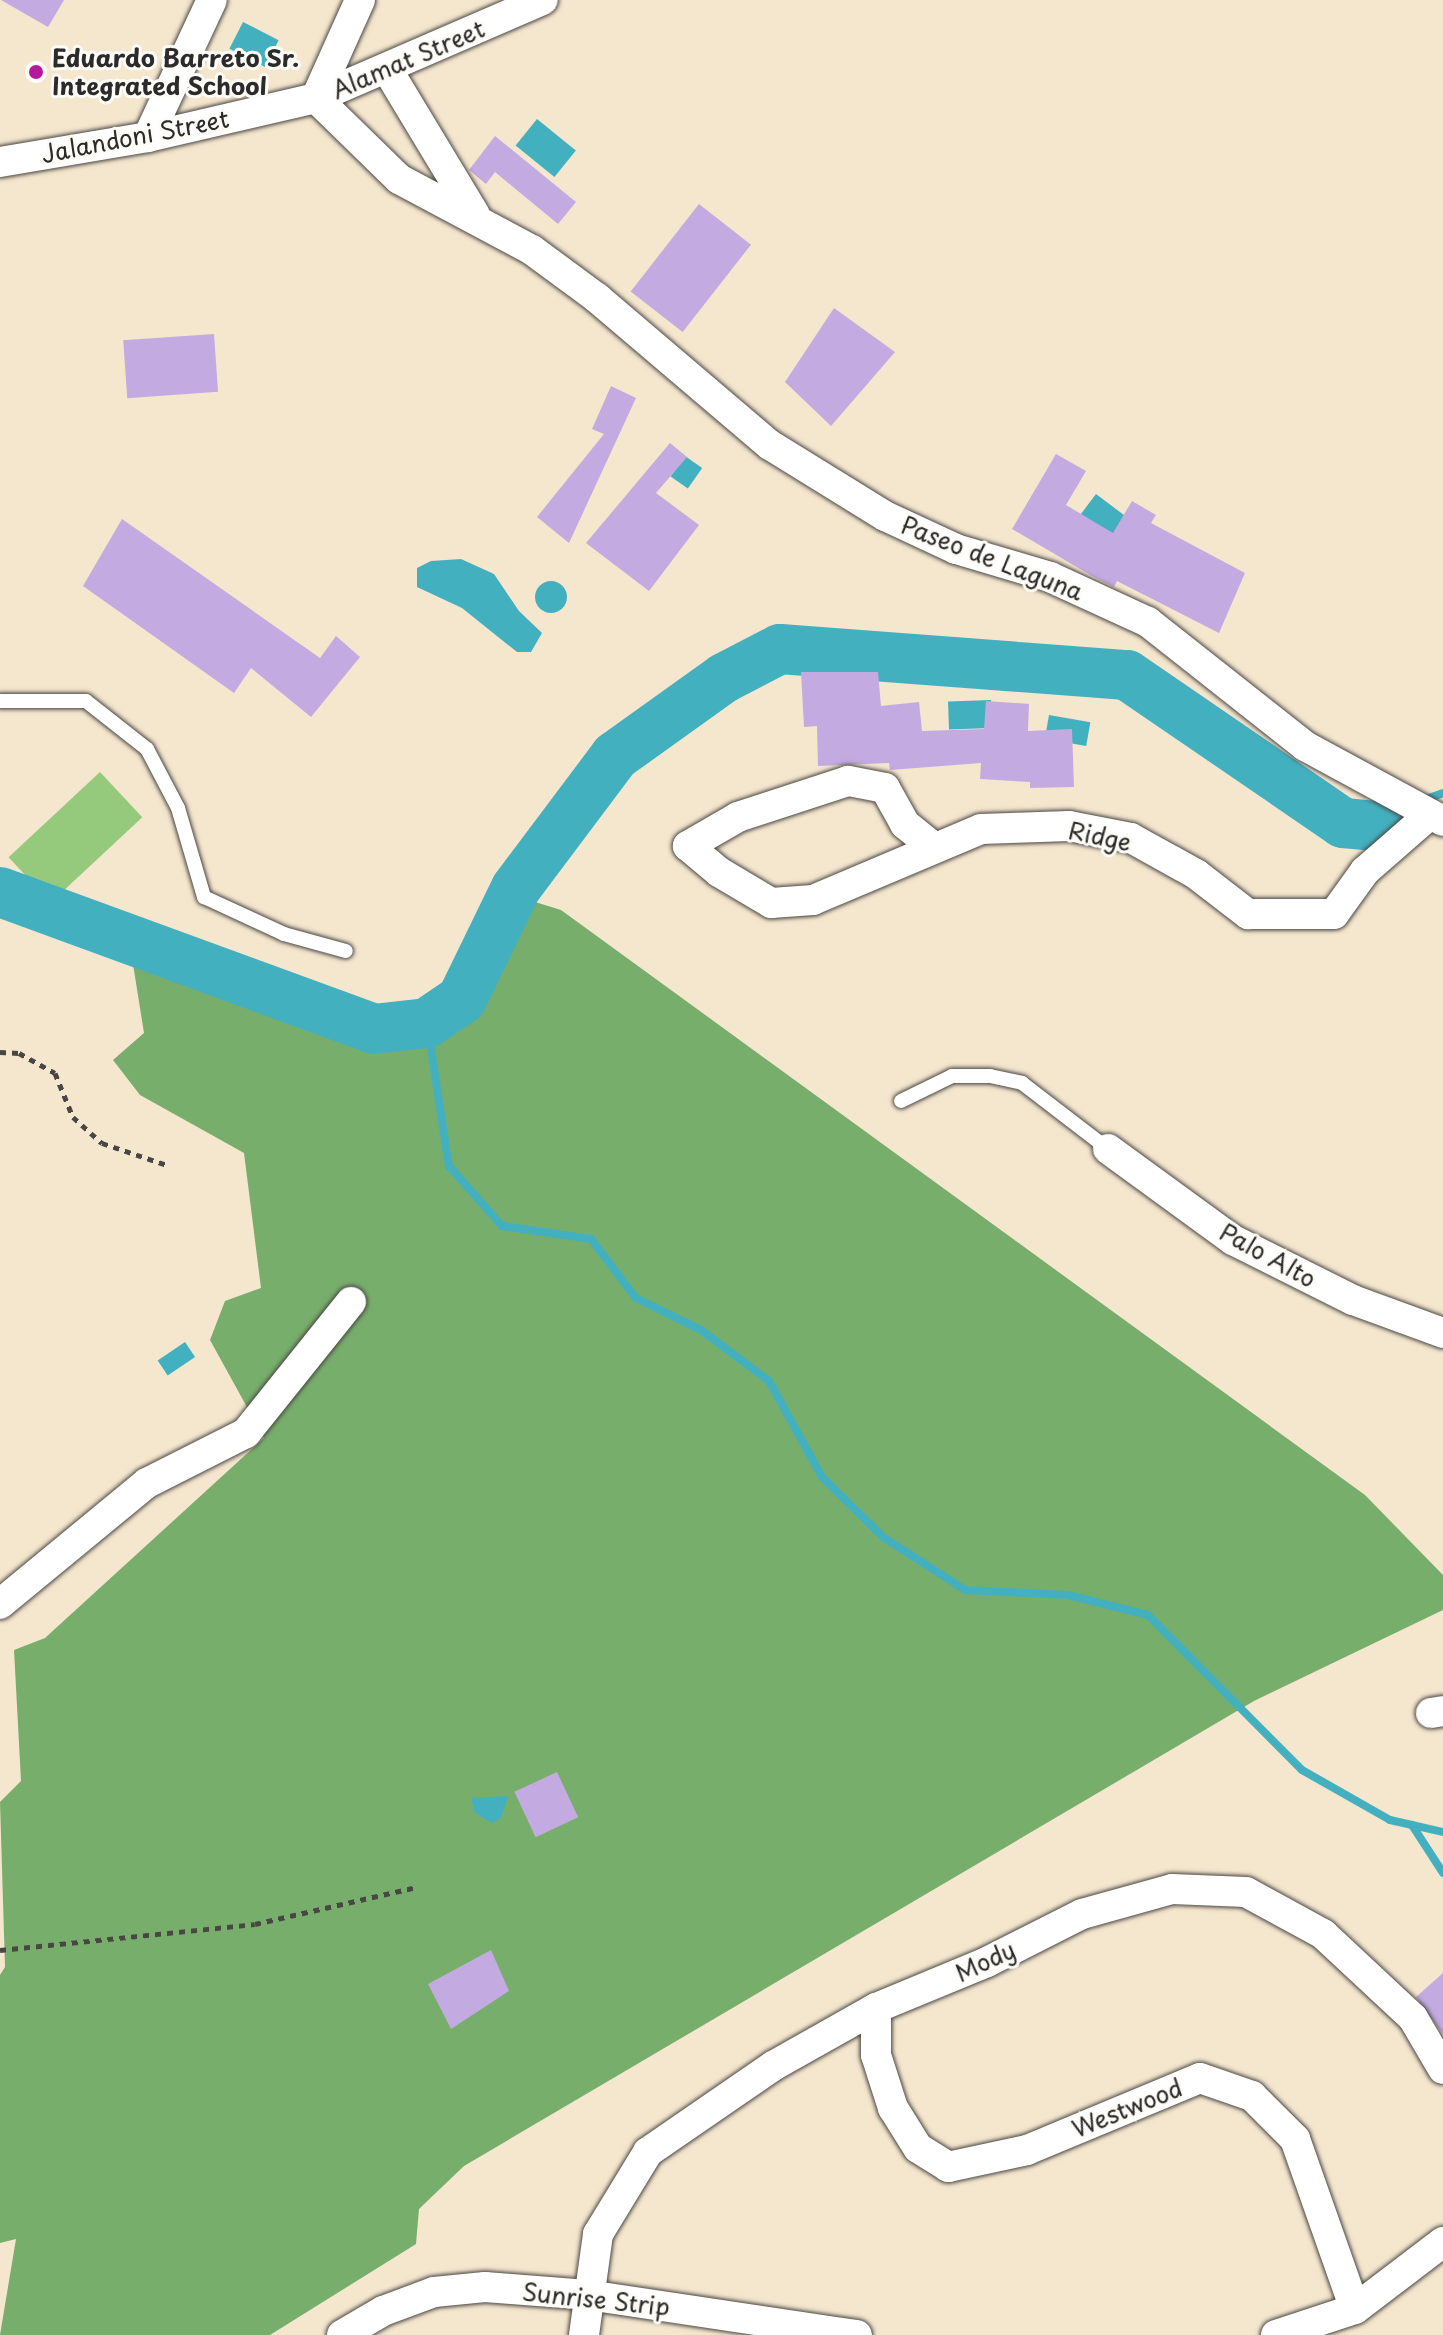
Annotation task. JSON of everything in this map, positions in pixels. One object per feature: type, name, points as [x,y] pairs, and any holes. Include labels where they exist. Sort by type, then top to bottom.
[{"type":"street","points":[[148,137],[212,0]]},
{"type":"street","points":[[316,98],[360,0]]},
{"type":"street","name":"Alamat Street","points":[[316,98],[543,0]]},
{"type":"street","name":"Paseo de Laguna","points":[[387,69],[476,217]]},
{"type":"street","name":"Jalandoni Street","points":[[0,162],[148,137],[316,98]]},
{"type":"street","name":"Paseo de Laguna","points":[[316,98],[399,179],[476,217],[597,298],[770,445],[885,516],[956,549],[1050,577],[1148,622],[1305,746],[1435,818]]},
{"type":"street","name":"Ridge","points":[[932,846],[905,824],[885,788],[848,781],[738,817],[688,846],[719,872],[771,903],[813,900],[932,846],[981,829],[1069,826],[1131,838],[1196,874],[1248,914],[1334,914],[1365,871],[1435,818]]},
{"type":"street","name":"Palo Alto","points":[[1108,1149],[1233,1240],[1353,1300],[1443,1333]]},
{"type":"street","points":[[0,1604],[147,1483],[246,1433],[351,1302]]},
{"type":"street","name":"Mody","points":[[584,2335],[598,2234],[648,2152],[773,2066],[876,2008],[987,1962],[1082,1914],[1172,1889],[1246,1892],[1323,1934],[1413,2018],[1443,2069]]},
{"type":"street","name":"Westwood","points":[[876,2008],[876,2055],[893,2108],[918,2148],[948,2167],[1027,2150],[1200,2078],[1252,2096],[1295,2139],[1355,2309]]},
{"type":"street","points":[[1276,2335],[1355,2309],[1443,2242]]},
{"type":"street","name":"Sunrise Strip","points":[[342,2335],[383,2311],[434,2292],[485,2287],[588,2295],[747,2327],[857,2335]]},
{"type":"lane","points":[[0,701],[86,701],[147,749],[178,808],[204,897],[284,934],[346,951]]},
{"type":"lane","points":[[901,1101],[952,1076],[990,1076],[1022,1083],[1108,1149]]},
{"type":"path","points":[[0,1052],[19,1053],[55,1073],[73,1117],[102,1143],[167,1165]]},
{"type":"path","points":[[0,1950],[255,1924],[417,1887]]},
{"type":"green space","points":[[100,772],[142,817],[51,903],[9,857]]},
{"type":"green space","points":[[532,901],[561,910],[1365,1495],[1443,1575],[1443,1610],[1254,1701],[464,2166],[419,2209],[416,2244],[270,2335],[0,2335],[16,2239],[0,2243],[0,1975],[5,1967],[0,1802],[21,1781],[14,1650],[45,1638],[264,1438],[210,1340],[225,1301],[261,1288],[244,1153],[140,1095],[113,1060],[144,1033],[129,939],[374,1029],[427,1023],[464,999]]},
{"type":"water","points":[[243,22],[279,40],[265,67],[229,49]]},
{"type":"water","points":[[537,119],[576,150],[554,177],[516,145]]},
{"type":"water","points":[[685,456],[702,468],[688,489],[671,476]]},
{"type":"water","points":[[1096,494],[1136,524],[1120,545],[1080,515]]},
{"type":"water","points":[[461,559],[494,574],[519,611],[542,633],[531,652],[517,652],[462,608],[417,587],[417,568],[431,561]]},
{"type":"water","points":[[551,581],[562,586],[567,597],[562,608],[551,613],[540,608],[535,597],[540,586]]},
{"type":"water","points":[[991,700],[992,728],[949,729],[948,702]]},
{"type":"water","points":[[1049,715],[1090,722],[1086,746],[1045,739]]},
{"type":"water","points":[[185,1342],[195,1357],[168,1375],[158,1360]]},
{"type":"water","points":[[508,1796],[501,1818],[492,1823],[475,1813],[471,1798]]},
{"type":"building","points":[[1,0],[64,0],[48,27]]},
{"type":"building","points":[[495,136],[576,202],[558,224],[495,172],[486,184],[469,170]]},
{"type":"building","points":[[699,204],[751,245],[683,332],[631,291]]},
{"type":"building","points":[[834,308],[895,352],[831,426],[785,382]]},
{"type":"building","points":[[214,334],[218,392],[127,398],[123,340]]},
{"type":"building","points":[[611,386],[636,398],[569,543],[537,517],[604,434],[592,429]]},
{"type":"building","points":[[670,443],[687,457],[656,493],[699,525],[649,591],[586,543]]},
{"type":"building","points":[[1056,454],[1086,471],[1066,505],[1113,533],[1132,501],[1156,515],[1151,523],[1245,573],[1219,633],[1117,581],[1114,587],[1092,576],[1012,529]]},
{"type":"building","points":[[122,519],[320,658],[336,636],[360,657],[311,717],[251,668],[234,693],[83,586]]},
{"type":"building","points":[[801,672],[878,672],[881,706],[919,702],[922,731],[984,729],[986,701],[1029,704],[1028,731],[1072,729],[1074,787],[1030,788],[1030,782],[980,779],[981,763],[890,770],[889,763],[818,766],[817,726],[804,727]]},
{"type":"building","points":[[557,1772],[578,1817],[536,1837],[514,1792]]},
{"type":"building","points":[[491,1950],[509,1991],[451,2029],[428,1984]]},
{"type":"building","points":[[1443,1973],[1443,2034],[1416,1997]]},
{"type":"waterway","points":[[0,892],[374,1029],[427,1023],[462,999],[516,888],[615,756],[724,678],[780,649],[1127,675],[1343,823],[1386,827]]},
{"type":"waterway","points":[[1426,799],[1443,793]]},
{"type":"waterway","points":[[427,1023],[449,1166],[502,1226],[591,1239],[636,1298],[701,1330],[769,1381],[822,1477],[883,1537],[965,1590],[1068,1595],[1148,1615],[1302,1770],[1390,1820],[1443,1832]]},
{"type":"waterway","points":[[1412,1825],[1443,1873]]},
{"type":"place","name":"Eduardo Barreto Sr. Integrated School","points":[[36,72]]}]
